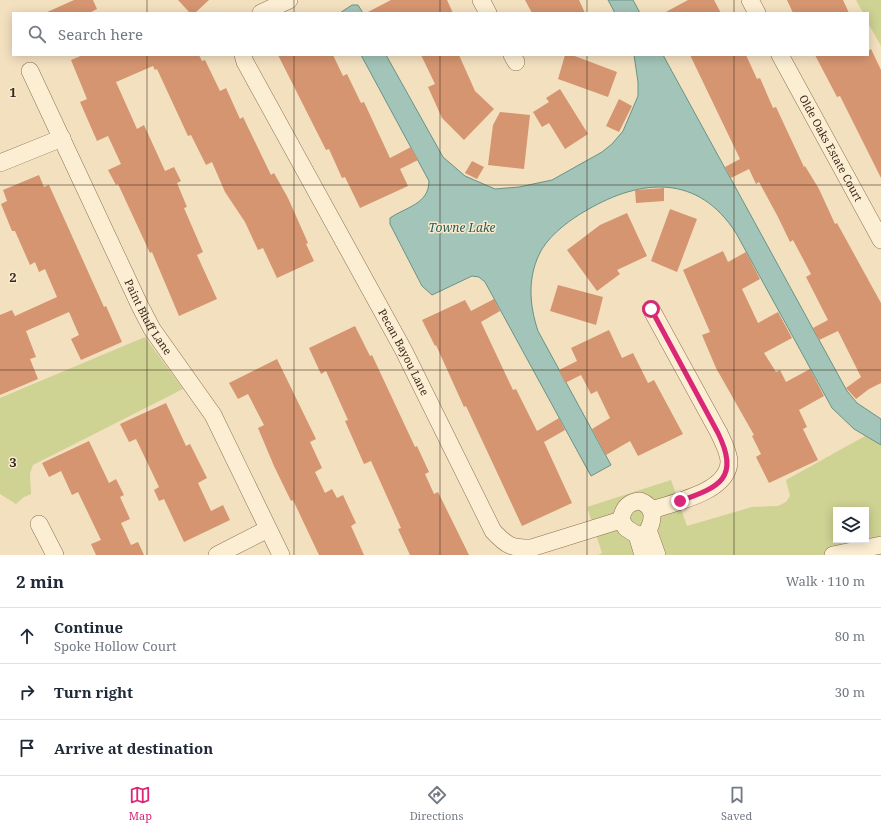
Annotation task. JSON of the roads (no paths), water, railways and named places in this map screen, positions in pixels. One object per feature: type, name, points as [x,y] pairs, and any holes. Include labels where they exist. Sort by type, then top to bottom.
[{"type":"street","points":[[263,12],[289,0]]},
{"type":"street","points":[[481,0],[487,12]]},
{"type":"street","points":[[750,0],[756,12]]},
{"type":"street","name":"Pecan Bayou Lane","points":[[243,56],[245,62],[404,351],[493,531],[505,544],[516,548],[531,548],[621,520]]},
{"type":"street","name":"Olde Oaks Estate Court","points":[[781,56],[881,240]]},
{"type":"street","name":"Paint Bluff Lane","points":[[30,71],[140,306],[152,329],[213,415],[281,555]]},
{"type":"street","points":[[0,163],[62,138]]},
{"type":"street","points":[[651,309],[726,449],[729,462],[726,474],[716,486],[652,510]]},
{"type":"street","points":[[643,555],[642,533],[652,520],[652,510],[648,504],[640,501],[633,502],[626,506],[621,520],[626,528],[642,533],[657,555]]},
{"type":"street","points":[[39,524],[55,555]]},
{"type":"street","points":[[217,555],[268,529]]},
{"type":"street","points":[[833,555],[881,545]]},
{"type":"water","points":[[608,0],[633,0],[639,12],[614,12]]},
{"type":"water","points":[[352,5],[358,5],[362,12],[342,12]]},
{"type":"water","name":"Towne Lake","points":[[362,56],[387,56],[443,157],[465,176],[495,189],[519,187],[552,180],[602,152],[612,144],[623,131],[638,96],[638,82],[634,56],[664,56],[847,391],[857,403],[881,419],[881,445],[854,429],[832,408],[736,233],[721,214],[704,200],[687,191],[668,187],[648,188],[628,192],[608,199],[568,222],[556,232],[542,249],[537,259],[532,279],[531,300],[538,331],[611,465],[591,476],[485,282],[479,277],[472,276],[432,295],[422,286],[390,224],[390,218],[421,200],[428,189],[429,181]]}]
